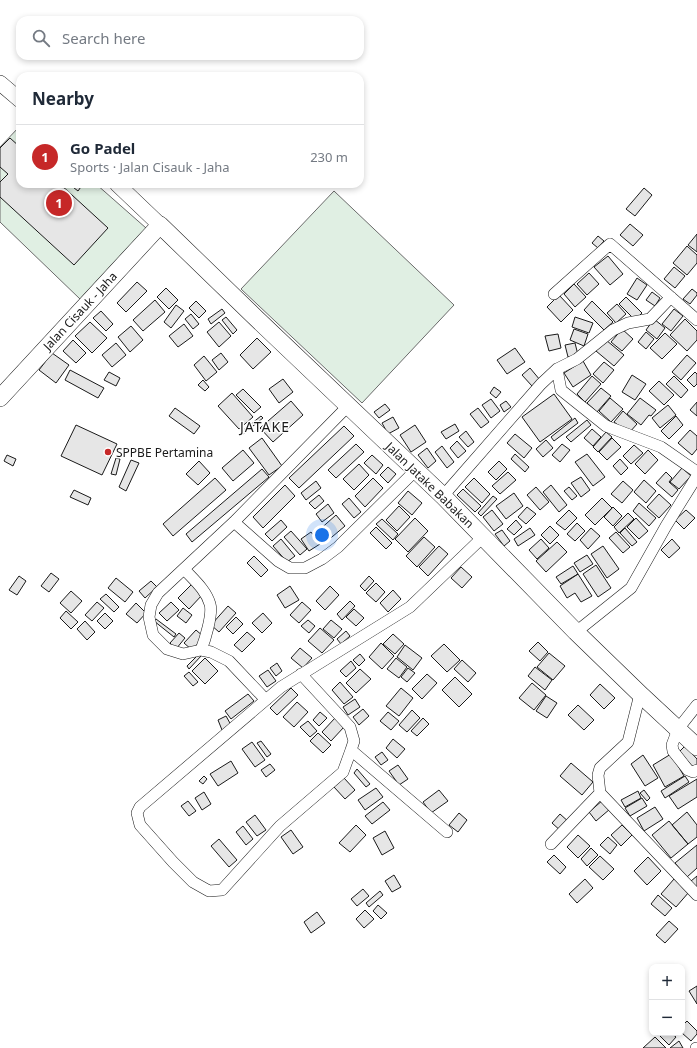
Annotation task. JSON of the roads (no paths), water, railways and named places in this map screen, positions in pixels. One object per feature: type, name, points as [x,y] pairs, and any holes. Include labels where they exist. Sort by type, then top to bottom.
[{"type":"main road","points":[[0,84],[16,97]]},
{"type":"main road","points":[[121,188],[160,225]]},
{"type":"main road","name":"Jalan Cisauk - Jaha","points":[[0,398],[160,225]]},
{"type":"main road","name":"Jalan Jatake Babakan","points":[[160,225],[415,471],[443,496],[576,632],[697,747]]},
{"type":"street","points":[[554,294],[610,244],[697,320]]},
{"type":"street","points":[[443,496],[541,384],[557,369],[577,359],[613,330],[628,324],[650,319],[670,297]]},
{"type":"street","points":[[557,369],[561,390],[606,426],[661,447],[697,472]]},
{"type":"street","points":[[266,700],[229,661],[211,652],[201,650],[183,654],[167,649],[153,635],[149,616],[151,606],[158,593],[234,522],[348,406]]},
{"type":"street","points":[[234,522],[278,561],[290,568],[305,568],[322,559],[338,547],[415,471]]},
{"type":"street","points":[[576,632],[631,588],[666,526],[697,476]]},
{"type":"street","points":[[301,674],[350,727],[354,741],[343,772],[280,826],[222,890],[209,891],[193,882],[140,825],[137,813],[140,807],[281,687],[301,674],[410,606],[483,537]]},
{"type":"street","points":[[184,569],[204,591],[211,606],[207,634],[201,650]]},
{"type":"street","points":[[640,694],[628,742],[600,768],[598,775],[600,793],[697,895]]},
{"type":"street","points":[[697,705],[678,729],[672,745],[673,751],[688,770],[693,772],[697,770]]},
{"type":"street","points":[[351,750],[447,832]]},
{"type":"street","points":[[552,844],[600,793]]},
{"type":"place","name":"Go Padel","points":[[59,203]]},
{"type":"place","name":"SPPBE Pertamina","points":[[108,452]]},
{"type":"district","name":"JATAKE","points":[[265,426]]}]
